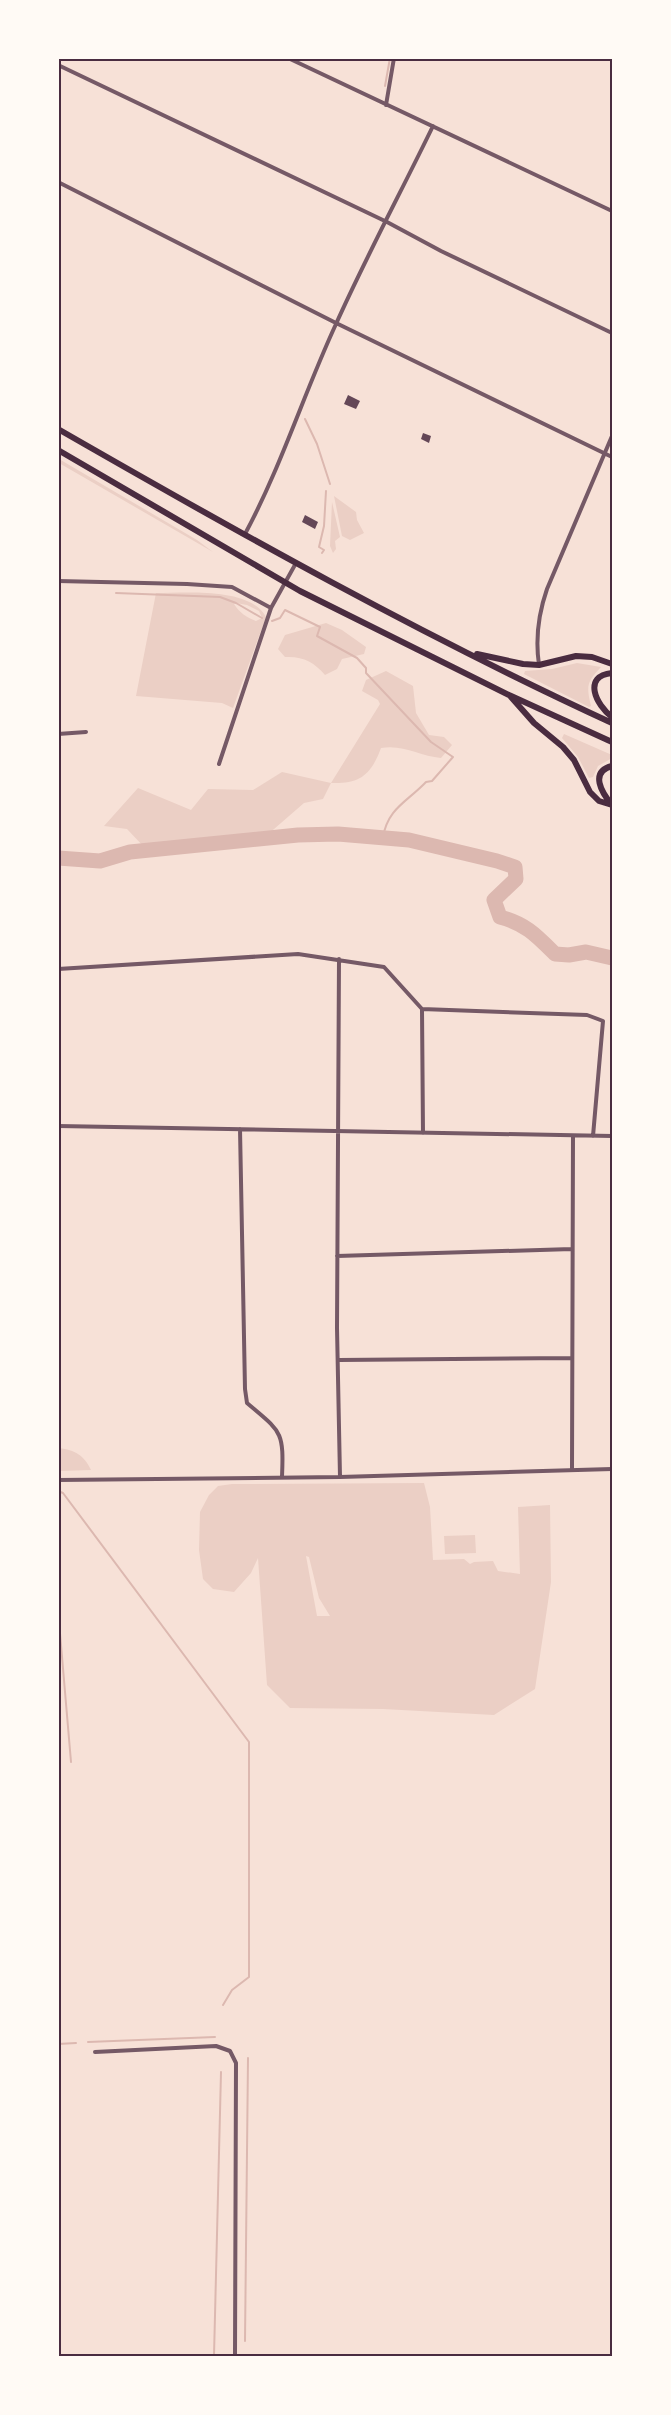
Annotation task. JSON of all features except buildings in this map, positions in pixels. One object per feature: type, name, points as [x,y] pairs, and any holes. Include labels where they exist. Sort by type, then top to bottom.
[{"type":"main road","points":[[58,429],[245,534],[549,694],[612,723]]},
{"type":"main road","points":[[58,450],[285,583],[508,695],[612,742]]},
{"type":"main road","points":[[468,652],[509,662],[539,665],[576,656],[592,657],[612,664]]},
{"type":"main road","points":[[612,673],[600,678],[595,684],[594,694],[602,709],[612,717]]},
{"type":"main road","points":[[508,695],[574,760],[590,792],[599,801],[612,805],[599,784],[600,775],[607,767],[612,766]]},
{"type":"street","points":[[288,58],[612,211]]},
{"type":"street","points":[[386,105],[394,58]]},
{"type":"street","points":[[58,65],[387,222],[441,251],[612,333]]},
{"type":"street","points":[[245,534],[281,458],[298,411],[336,323],[433,126]]},
{"type":"street","points":[[58,182],[336,323],[612,457]]},
{"type":"street","points":[[539,665],[537,629],[539,612],[612,436]]},
{"type":"street","points":[[219,764],[272,608],[297,561]]},
{"type":"street","points":[[58,581],[232,587],[272,608]]},
{"type":"street","points":[[58,734],[86,732]]},
{"type":"street","points":[[58,969],[298,954],[384,967],[422,1010],[423,1133]]},
{"type":"street","points":[[339,959],[337,1256],[340,1477]]},
{"type":"street","points":[[422,1010],[587,1015],[603,1021],[593,1136]]},
{"type":"street","points":[[58,1126],[612,1136]]},
{"type":"street","points":[[240,1129],[245,1389],[247,1403],[272,1422],[278,1431],[282,1450],[282,1477]]},
{"type":"street","points":[[572,1470],[573,1136]]},
{"type":"street","points":[[337,1256],[572,1249]]},
{"type":"street","points":[[339,1360],[571,1358]]},
{"type":"street","points":[[58,1480],[340,1477],[612,1469]]},
{"type":"street","points":[[94,2052],[216,2046],[230,2050],[236,2063],[235,2356]]},
{"type":"shaded area","points":[[59,459],[197,540],[213,552],[59,463]]},
{"type":"shaded area","points":[[334,496],[356,512],[357,520],[364,533],[350,540],[342,536]]},
{"type":"shaded area","points":[[332,502],[340,537],[335,541],[336,549],[333,553],[330,546]]},
{"type":"shaded area","points":[[156,593],[232,596],[258,607],[266,617],[233,708],[222,703],[136,696]],"holes":[[[234,604],[247,605],[259,611],[262,618],[256,621],[249,618]]]},
{"type":"shaded area","points":[[326,623],[342,630],[366,647],[364,654],[342,659],[337,669],[325,675],[308,661],[285,657],[278,649],[285,635]]},
{"type":"shaded area","points":[[577,663],[601,667],[589,684],[588,693],[591,706],[589,707],[524,674],[525,671],[552,669]]},
{"type":"shaded area","points":[[386,671],[413,686],[416,713],[429,735],[444,737],[452,745],[441,758],[404,749],[381,748],[373,765],[363,776],[350,782],[331,783],[380,704],[378,700],[362,691],[366,680]]},
{"type":"shaded area","points":[[564,734],[612,755],[612,758],[598,766],[593,777],[589,778],[578,757],[562,738]]},
{"type":"shaded area","points":[[282,772],[331,783],[323,799],[304,803],[266,836],[145,848],[127,829],[104,826],[138,788],[191,810],[208,789],[253,790]]},
{"type":"shaded area","points":[[59,1448],[78,1454],[91,1470],[59,1471]]},
{"type":"shaded area","points":[[424,1483],[430,1507],[433,1560],[464,1559],[470,1564],[493,1561],[498,1571],[520,1574],[518,1507],[550,1505],[551,1582],[535,1689],[494,1715],[383,1709],[290,1708],[267,1685],[258,1558],[251,1573],[234,1592],[213,1589],[203,1579],[199,1550],[200,1512],[209,1495],[218,1486]],"holes":[[[306,1556],[309,1557],[319,1598],[330,1616],[317,1616]]]},
{"type":"shaded area","points":[[475,1535],[476,1553],[445,1554],[444,1536]]},
{"type":"waterway","points":[[385,86],[390,58]]},
{"type":"waterway","points":[[305,419],[317,444],[330,484]]},
{"type":"waterway","points":[[322,553],[324,550],[319,547],[324,526],[326,491]]},
{"type":"waterway","points":[[116,593],[220,597],[262,618]]},
{"type":"waterway","points":[[272,621],[280,618],[285,610],[320,627],[317,636],[357,658],[366,668],[366,673],[431,742],[453,757],[432,781],[426,782],[399,806],[389,819],[383,837]]},
{"type":"waterway","points":[[58,858],[100,861],[130,852],[298,835],[338,834],[409,840],[515,867],[516,879],[494,900],[500,917],[530,931],[555,954],[569,955],[586,952],[612,958]]},
{"type":"waterway","points":[[58,1491],[63,1493],[249,1742],[249,1977],[232,1990],[223,2005]]},
{"type":"waterway","points":[[58,1610],[71,1762]]},
{"type":"waterway","points":[[88,2042],[215,2037]]},
{"type":"waterway","points":[[58,2044],[76,2043]]},
{"type":"waterway","points":[[245,2341],[248,2058]]},
{"type":"waterway","points":[[214,2356],[221,2072]]},
{"type":"waterway","points":[[422,2356],[463,2356]]}]
